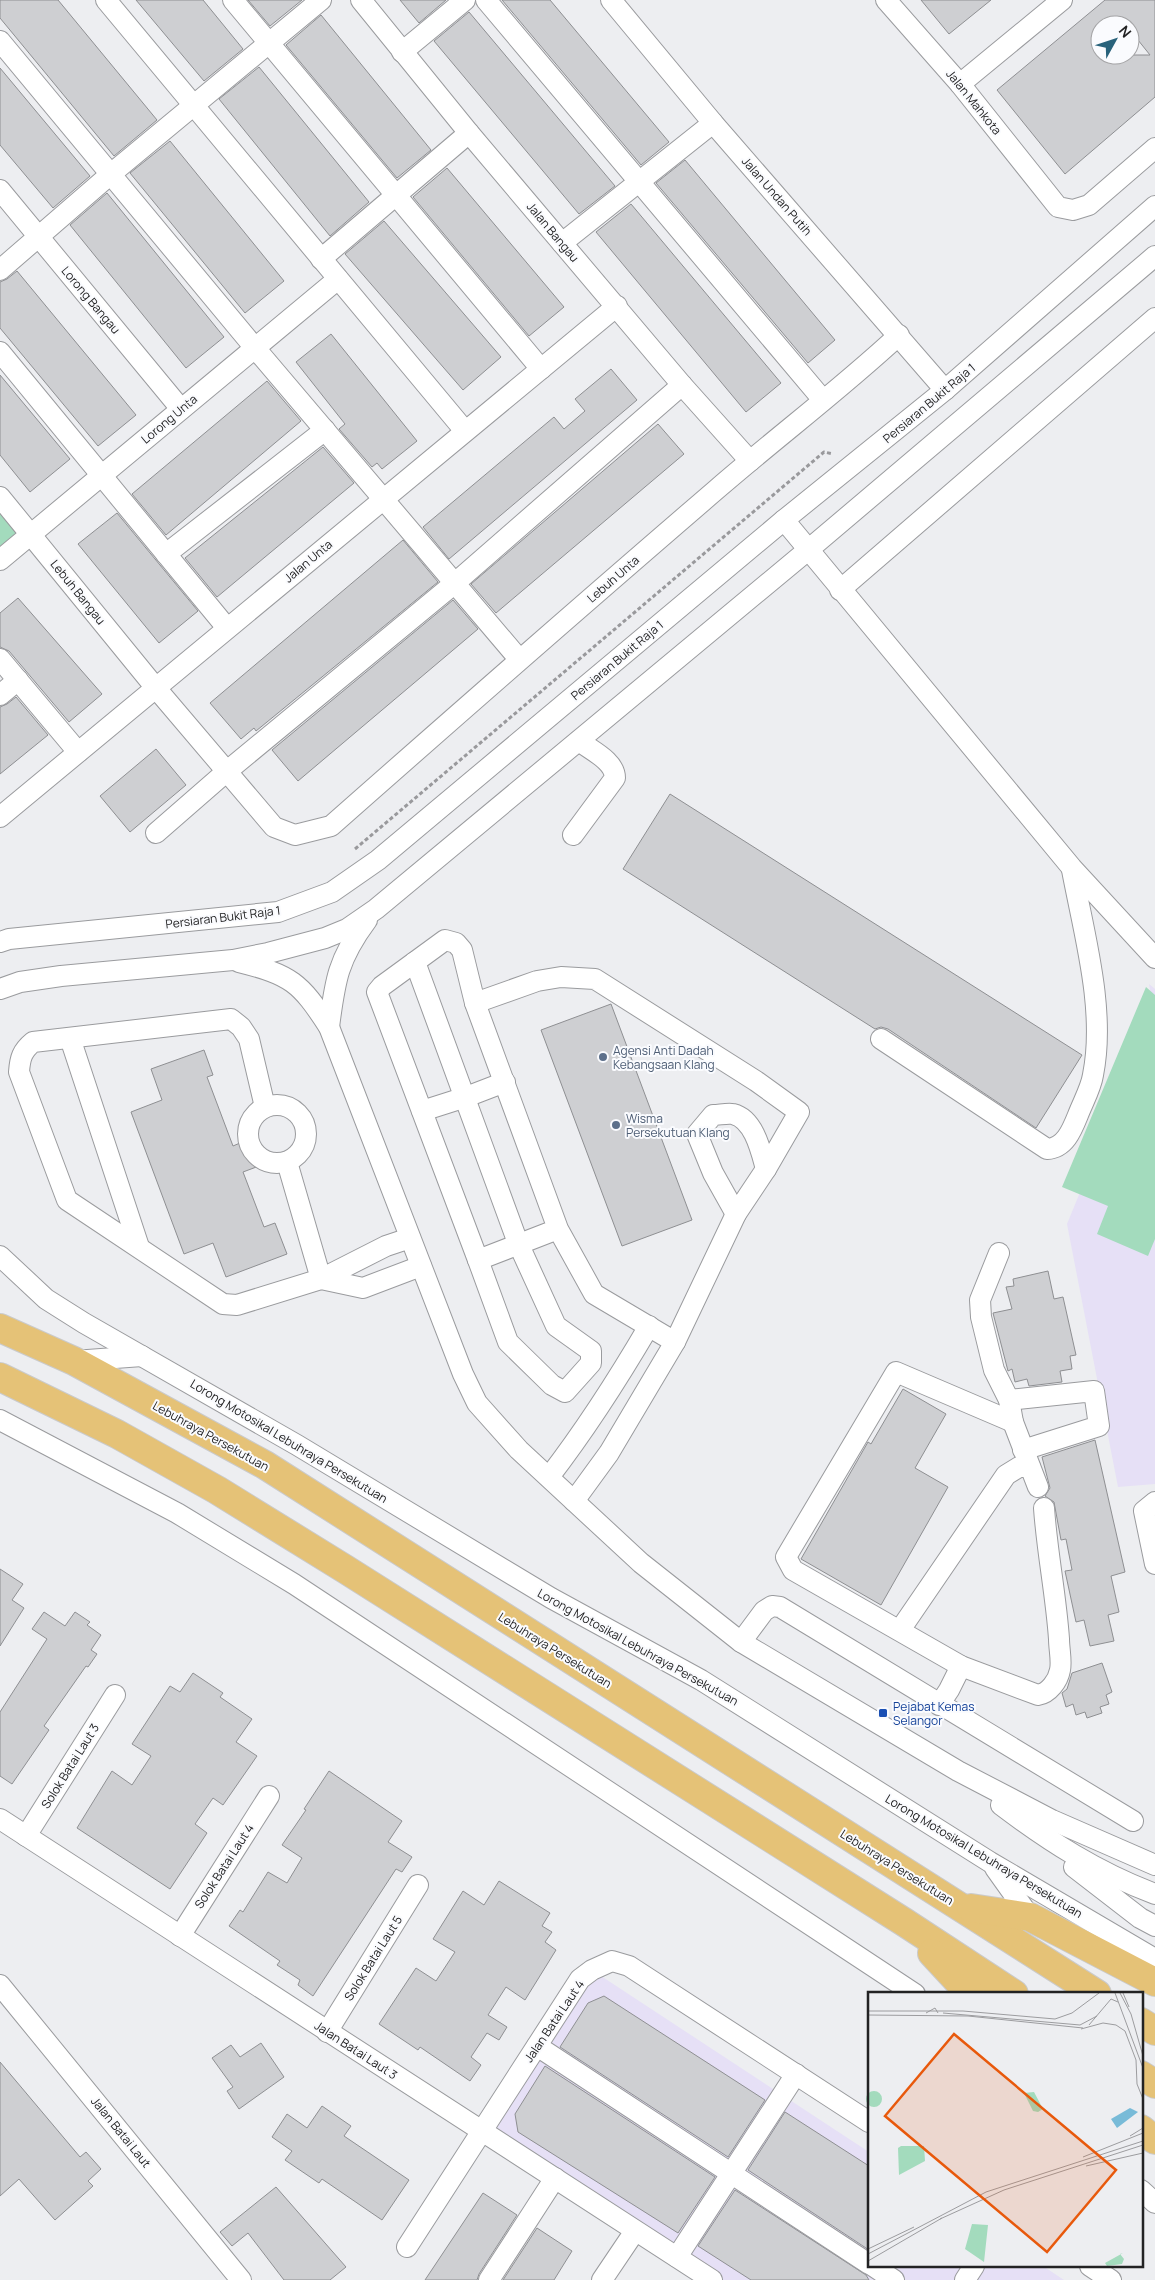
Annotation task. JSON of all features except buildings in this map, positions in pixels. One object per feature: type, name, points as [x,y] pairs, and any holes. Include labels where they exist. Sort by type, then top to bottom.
[{"type":"highway","name":"Lebuhraya Persekutuan","points":[[0,1328],[74,1361],[265,1465],[1094,1992]]},
{"type":"highway","points":[[0,1376],[117,1434],[217,1490],[354,1574],[904,1922],[1011,1992]]},
{"type":"highway","points":[[960,1906],[1030,1917],[1155,1982]]},
{"type":"highway","points":[[904,1922],[968,1992]]},
{"type":"highway","points":[[1142,2023],[1155,2031]]},
{"type":"highway","points":[[1142,2076],[1155,2084]]},
{"type":"highway","points":[[1142,2130],[1155,2140]]},
{"type":"street","points":[[106,0],[465,431]]},
{"type":"street","points":[[233,0],[540,369]]},
{"type":"street","points":[[0,270],[112,173],[321,0]]},
{"type":"street","name":"Jalan Bangau","points":[[360,0],[469,133],[682,385],[750,461]]},
{"type":"street","points":[[402,52],[465,0]]},
{"type":"street","points":[[486,0],[823,400]]},
{"type":"street","name":"Jalan Undan Putih","points":[[611,0],[713,123],[945,390]]},
{"type":"street","name":"Jalan Mahkota","points":[[886,0],[960,84],[1058,206],[1073,210],[1088,205],[1155,148]]},
{"type":"street","points":[[960,84],[1062,0]]},
{"type":"street","points":[[0,41],[112,173],[255,348],[519,659]]},
{"type":"street","points":[[562,243],[713,123]]},
{"type":"street","points":[[321,259],[469,133]]},
{"type":"street","name":"Lorong Bangau","points":[[0,190],[181,409]]},
{"type":"street","name":"Persiaran Bukit Raja 1","points":[[0,942],[9,939],[278,912],[332,892],[386,854],[784,520],[945,390],[1155,206]]},
{"type":"street","points":[[0,989],[20,982],[60,976],[232,960],[325,938],[347,928],[376,909],[579,741],[1155,256]]},
{"type":"street","name":"Lorong Unta","points":[[0,560],[338,279]]},
{"type":"street","name":"Jalan Unta","points":[[0,817],[617,306]]},
{"type":"street","points":[[840,590],[1155,318]]},
{"type":"street","name":"Lebuh Unta","points":[[331,826],[519,659],[750,461],[873,360],[899,335]]},
{"type":"street","points":[[0,352],[227,628]]},
{"type":"street","points":[[156,833],[226,772],[455,583],[682,385]]},
{"type":"street","points":[[166,554],[325,430]]},
{"type":"street","name":"Lebuh Bangau","points":[[0,497],[155,687],[274,827],[296,835],[331,826]]},
{"type":"street","points":[[784,520],[1072,868],[1151,947]]},
{"type":"street","points":[[0,659],[78,752]]},
{"type":"street","points":[[0,695],[18,680]]},
{"type":"street","points":[[573,836],[615,778],[615,771],[610,764],[579,741]]},
{"type":"street","points":[[881,1038],[1047,1149],[1055,1148],[1065,1140],[1072,1130],[1093,1077],[1097,1051],[1094,990],[1072,868]]},
{"type":"street","points":[[328,1027],[334,988],[342,961],[350,943],[376,909]]},
{"type":"street","points":[[415,962],[518,1243],[556,1326],[591,1351],[591,1363],[565,1392],[552,1385],[508,1342],[377,992],[382,986],[445,940],[456,942],[462,950],[475,1003],[558,1229],[594,1294],[675,1342]]},
{"type":"street","points":[[232,960],[272,970],[299,986],[310,998],[328,1027],[463,1374],[477,1403],[519,1450],[641,1563],[740,1642],[958,1772],[1052,1820],[1155,1864]]},
{"type":"street","points":[[475,1003],[537,981],[561,977],[595,979],[756,1081],[799,1112],[766,1169],[736,1214],[675,1342],[609,1453],[574,1501]]},
{"type":"street","points":[[265,1108],[249,1039],[242,1027],[231,1019],[33,1042],[24,1050],[20,1060],[19,1072],[67,1200],[81,1212],[139,1246],[223,1304],[237,1305],[321,1279],[386,1246],[410,1238]]},
{"type":"street","points":[[70,1038],[139,1246]]},
{"type":"street","points":[[422,1111],[504,1082]]},
{"type":"street","points":[[275,1105],[293,1109],[305,1124],[307,1133],[302,1151],[287,1162],[267,1162],[259,1156],[249,1140],[251,1121],[265,1108],[275,1105]]},
{"type":"street","points":[[736,1214],[713,1173],[697,1134],[713,1115],[732,1114],[744,1120],[756,1138],[766,1169]]},
{"type":"street","points":[[287,1162],[321,1279]]},
{"type":"street","points":[[478,1260],[558,1229]]},
{"type":"street","points":[[999,1254],[980,1300],[981,1317],[994,1370],[1009,1400],[1013,1422],[1038,1487]]},
{"type":"street","name":"Lorong Motosikal Lebuhraya Persekutuan","points":[[0,1256],[46,1299],[84,1323],[297,1445],[551,1598],[701,1680],[990,1862],[1155,1959]]},
{"type":"street","points":[[321,1279],[362,1288],[421,1266]]},
{"type":"street","points":[[549,1477],[582,1434],[619,1378],[649,1326]]},
{"type":"street","points":[[74,1361],[142,1356]]},
{"type":"street","points":[[1013,1422],[896,1372],[786,1557],[793,1570],[961,1666],[1038,1695],[1045,1694],[1053,1686],[1060,1670],[1058,1616],[1046,1544],[1044,1508]]},
{"type":"street","points":[[900,1630],[1006,1475],[1019,1467],[1027,1458],[1099,1426],[1094,1390],[1009,1400]]},
{"type":"street","points":[[0,1420],[176,1513],[294,1584],[912,1992]]},
{"type":"street","points":[[1155,1502],[1144,1511],[1155,1564]]},
{"type":"street","points":[[740,1642],[764,1611],[772,1606],[780,1608],[1133,1821]]},
{"type":"street","points":[[939,1705],[950,1690],[961,1666]]},
{"type":"street","name":"Solok Batai Laut 3","points":[[26,1836],[115,1695]]},
{"type":"street","points":[[958,1772],[1045,1838],[1119,1880],[1155,1894]]},
{"type":"street","name":"Solok Batai Laut 4","points":[[180,1936],[269,1796]]},
{"type":"street","name":"Jalan Batai Laut 3","points":[[0,1819],[712,2280]]},
{"type":"street","points":[[1045,1838],[1077,1870],[1140,1918],[1155,1926]]},
{"type":"street","points":[[990,1862],[1030,1917]]},
{"type":"street","name":"Solok Batai Laut 5","points":[[327,2032],[418,1885]]},
{"type":"street","name":"Jalan Batai Laut 4","points":[[407,2247],[580,1979],[592,1970],[612,1961],[629,1966],[868,2121]]},
{"type":"street","name":"Jalan Batai Laut","points":[[0,1984],[241,2280]]},
{"type":"street","points":[[537,2046],[868,2263]]},
{"type":"street","points":[[677,2257],[796,2074]]},
{"type":"street","points":[[489,2280],[555,2178]]},
{"type":"street","points":[[1142,2191],[1155,2203]]},
{"type":"street","points":[[602,2280],[636,2230]]},
{"type":"street","points":[[876,2268],[894,2280]]},
{"type":"street","points":[[965,2280],[973,2268]]},
{"type":"street","points":[[1092,2268],[1112,2280]]},
{"type":"shaded area","points":[[1149,984],[1155,989],[1155,1484],[1118,1487],[1067,1224],[1154,1012]]},
{"type":"shaded area","points":[[598,1974],[868,2151],[868,2268],[1046,2268],[1064,2280],[716,2280],[493,2128],[587,1984]]},
{"type":"green space","points":[[0,494],[16,512],[17,537],[0,553]]},
{"type":"green space","points":[[1146,987],[1155,995],[1155,1239],[1148,1256],[1097,1234],[1108,1206],[1062,1187]]},
{"type":"place","name":"Agensi Anti Dadah Kebangsaan Klang","points":[[603,1057]]},
{"type":"place","name":"Wisma Persekutuan Klang","points":[[616,1125]]},
{"type":"place","name":"Pejabat Kemas Selangor","points":[[883,1713]]}]
